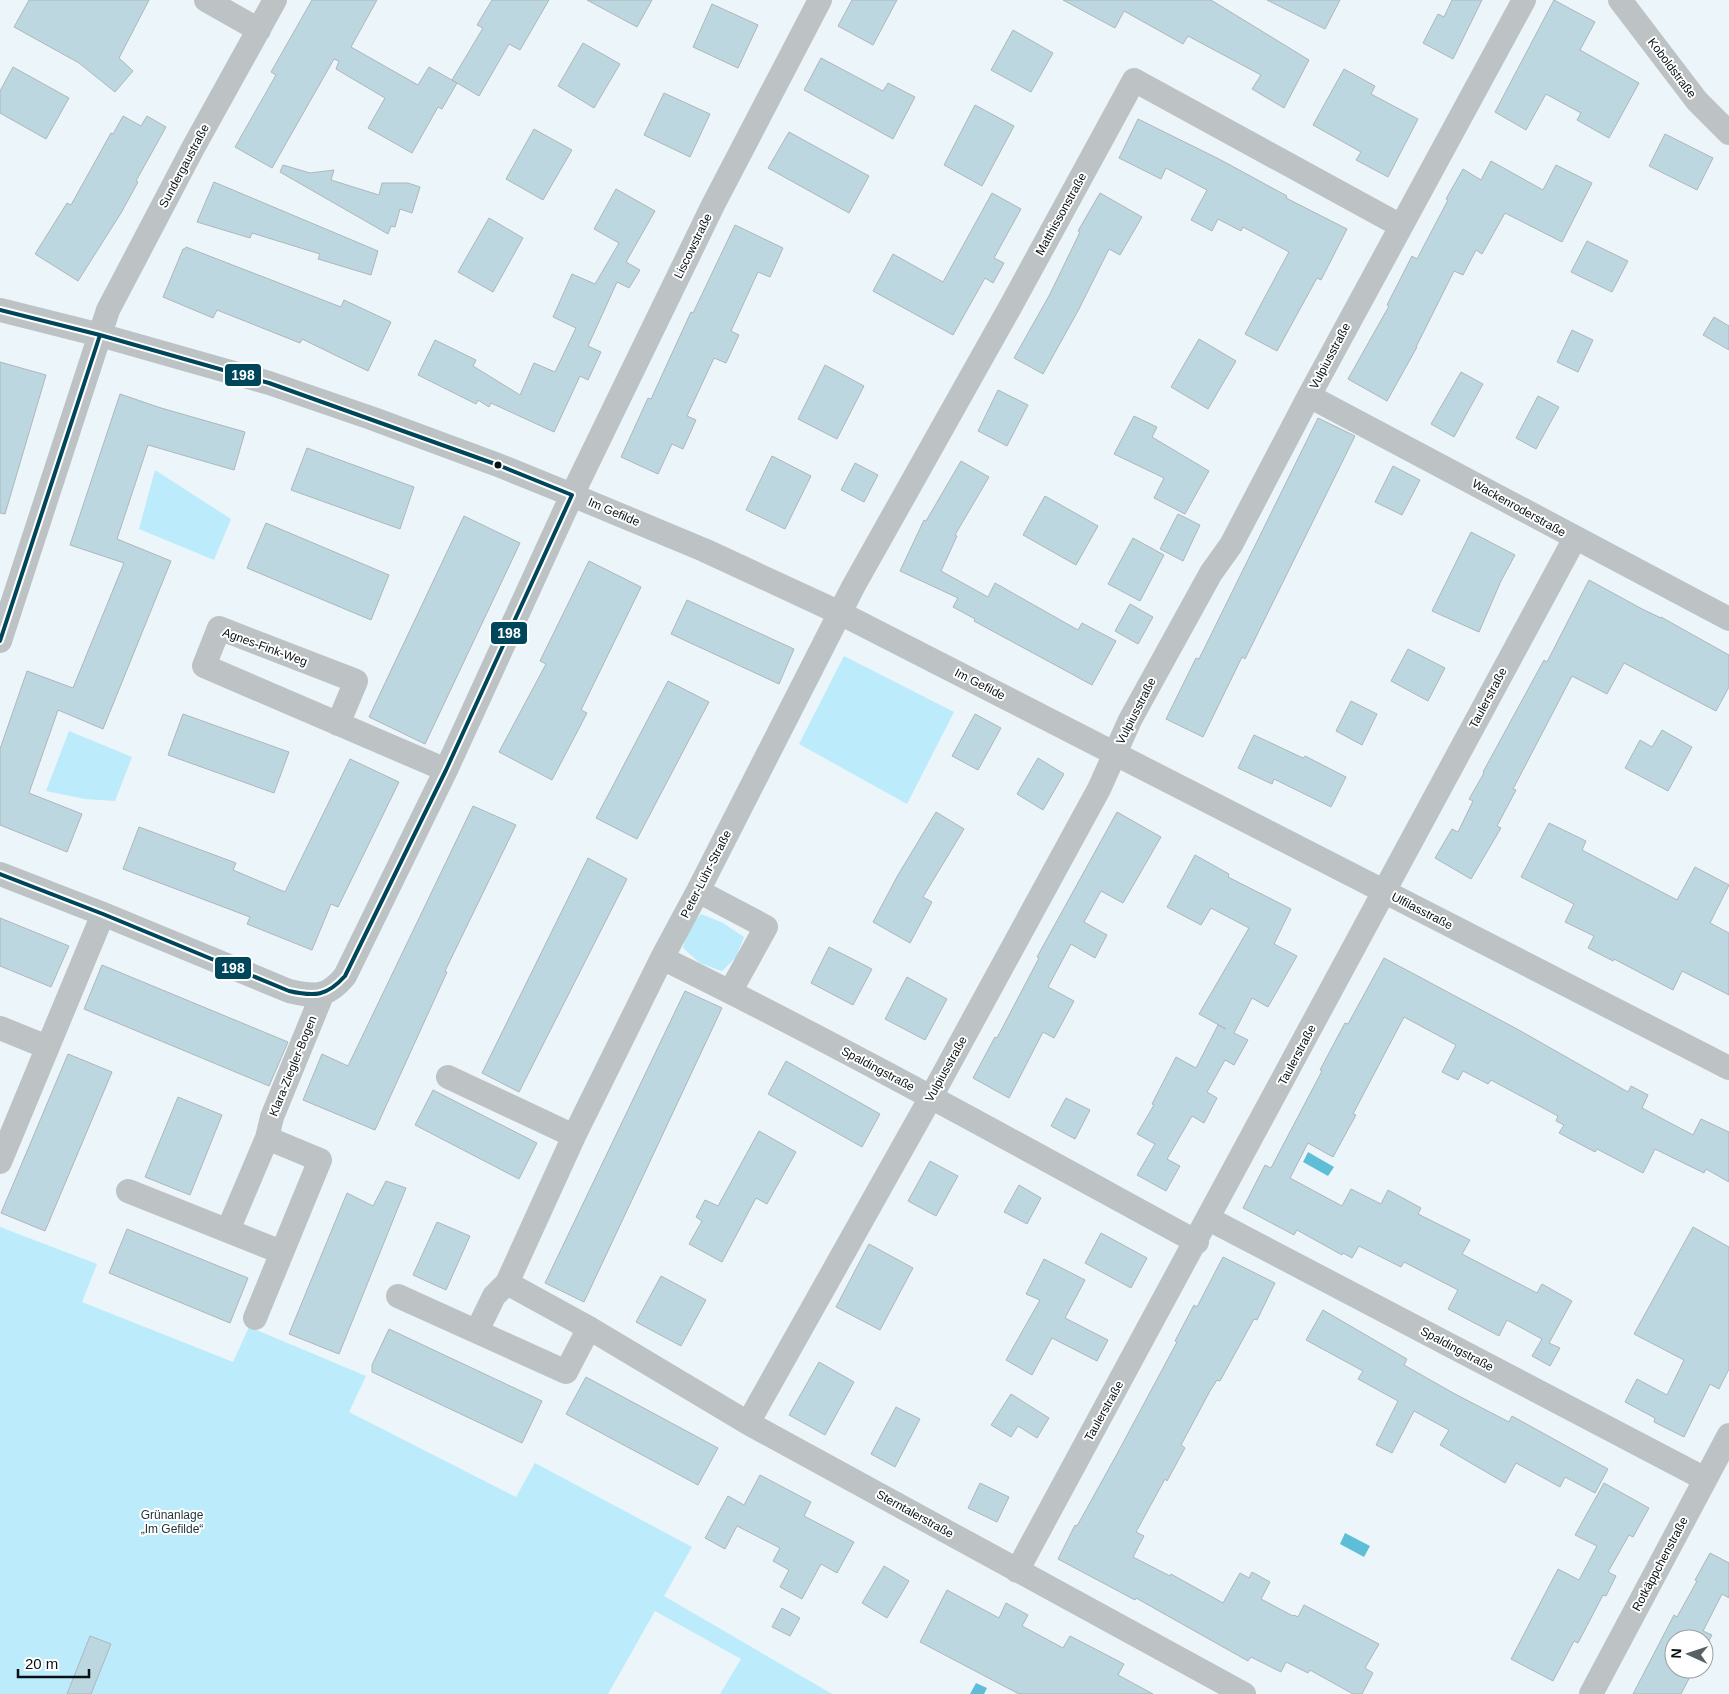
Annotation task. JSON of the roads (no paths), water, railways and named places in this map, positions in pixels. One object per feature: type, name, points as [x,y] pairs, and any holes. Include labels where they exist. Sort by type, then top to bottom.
[{"type":"street","points":[[206,0],[258,30]]},
{"type":"street","name":"Sundergaustraße","points":[[0,640],[108,310],[193,148],[275,0]]},
{"type":"street","name":"Liscowstraße","points":[[572,495],[713,205],[820,0]]},
{"type":"street","name":"Vulpiusstraße","points":[[748,1423],[931,1097],[1099,789],[1130,720],[1211,573],[1232,545],[1309,396],[1524,0]]},
{"type":"street","name":"Koboldstraße","points":[[1629,4],[1697,101],[1729,133]]},
{"type":"street","name":"Matthissonstraße","points":[[840,613],[1134,80],[1401,226]]},
{"type":"street","name":"Im Gefilde","points":[[0,310],[269,382],[464,452],[704,550],[840,613],[1116,753]]},
{"type":"street","name":"Wackenroderstraße","points":[[1309,396],[1729,619]]},
{"type":"street","points":[[322,995],[336,987],[346,976],[446,770],[572,495]]},
{"type":"street","name":"Taulerstraße","points":[[1018,1571],[1197,1242],[1383,891],[1574,538]]},
{"type":"street","name":"Peter-Lühr-Straße","points":[[507,1283],[574,1136],[662,958],[840,613]]},
{"type":"street","name":"Agnes-Fink-Weg","points":[[338,724],[356,681],[219,628],[204,666],[338,724],[446,770]]},
{"type":"street","name":"Ulfilasstraße","points":[[1116,753],[1729,1068]]},
{"type":"street","name":"Klara-Ziegler-Bogen","points":[[0,874],[103,914],[289,991],[310,996],[322,995],[272,1117],[267,1138],[228,1230]]},
{"type":"street","points":[[698,891],[766,927],[730,992]]},
{"type":"street","points":[[3,1148],[103,914]]},
{"type":"street","name":"Spaldingstraße","points":[[662,958],[931,1097],[1197,1242]]},
{"type":"street","points":[[0,1028],[47,1047]]},
{"type":"street","points":[[448,1077],[574,1136]]},
{"type":"street","points":[[255,1318],[320,1160],[267,1138]]},
{"type":"street","points":[[128,1190],[281,1252]]},
{"type":"street","name":"Spaldingstraße","points":[[1209,1218],[1705,1479]]},
{"type":"street","points":[[477,1331],[494,1296],[507,1283]]},
{"type":"street","name":"Sterntalerstraße","points":[[507,1283],[589,1328],[748,1423],[1244,1694]]},
{"type":"street","points":[[398,1296],[566,1372],[589,1328]]},
{"type":"street","name":"Rotkäppchenstraße","points":[[1591,1694],[1729,1435]]},
{"type":"water","points":[[1308,1152],[1334,1167],[1328,1176],[1303,1162]]},
{"type":"water","points":[[1345,1533],[1370,1546],[1364,1557],[1340,1544]]},
{"type":"water","points":[[976,1683],[987,1688],[984,1694],[970,1694]]},
{"type":"park label","name":"Grünanlage „Im Gefilde“","points":[[172,1522]]}]
